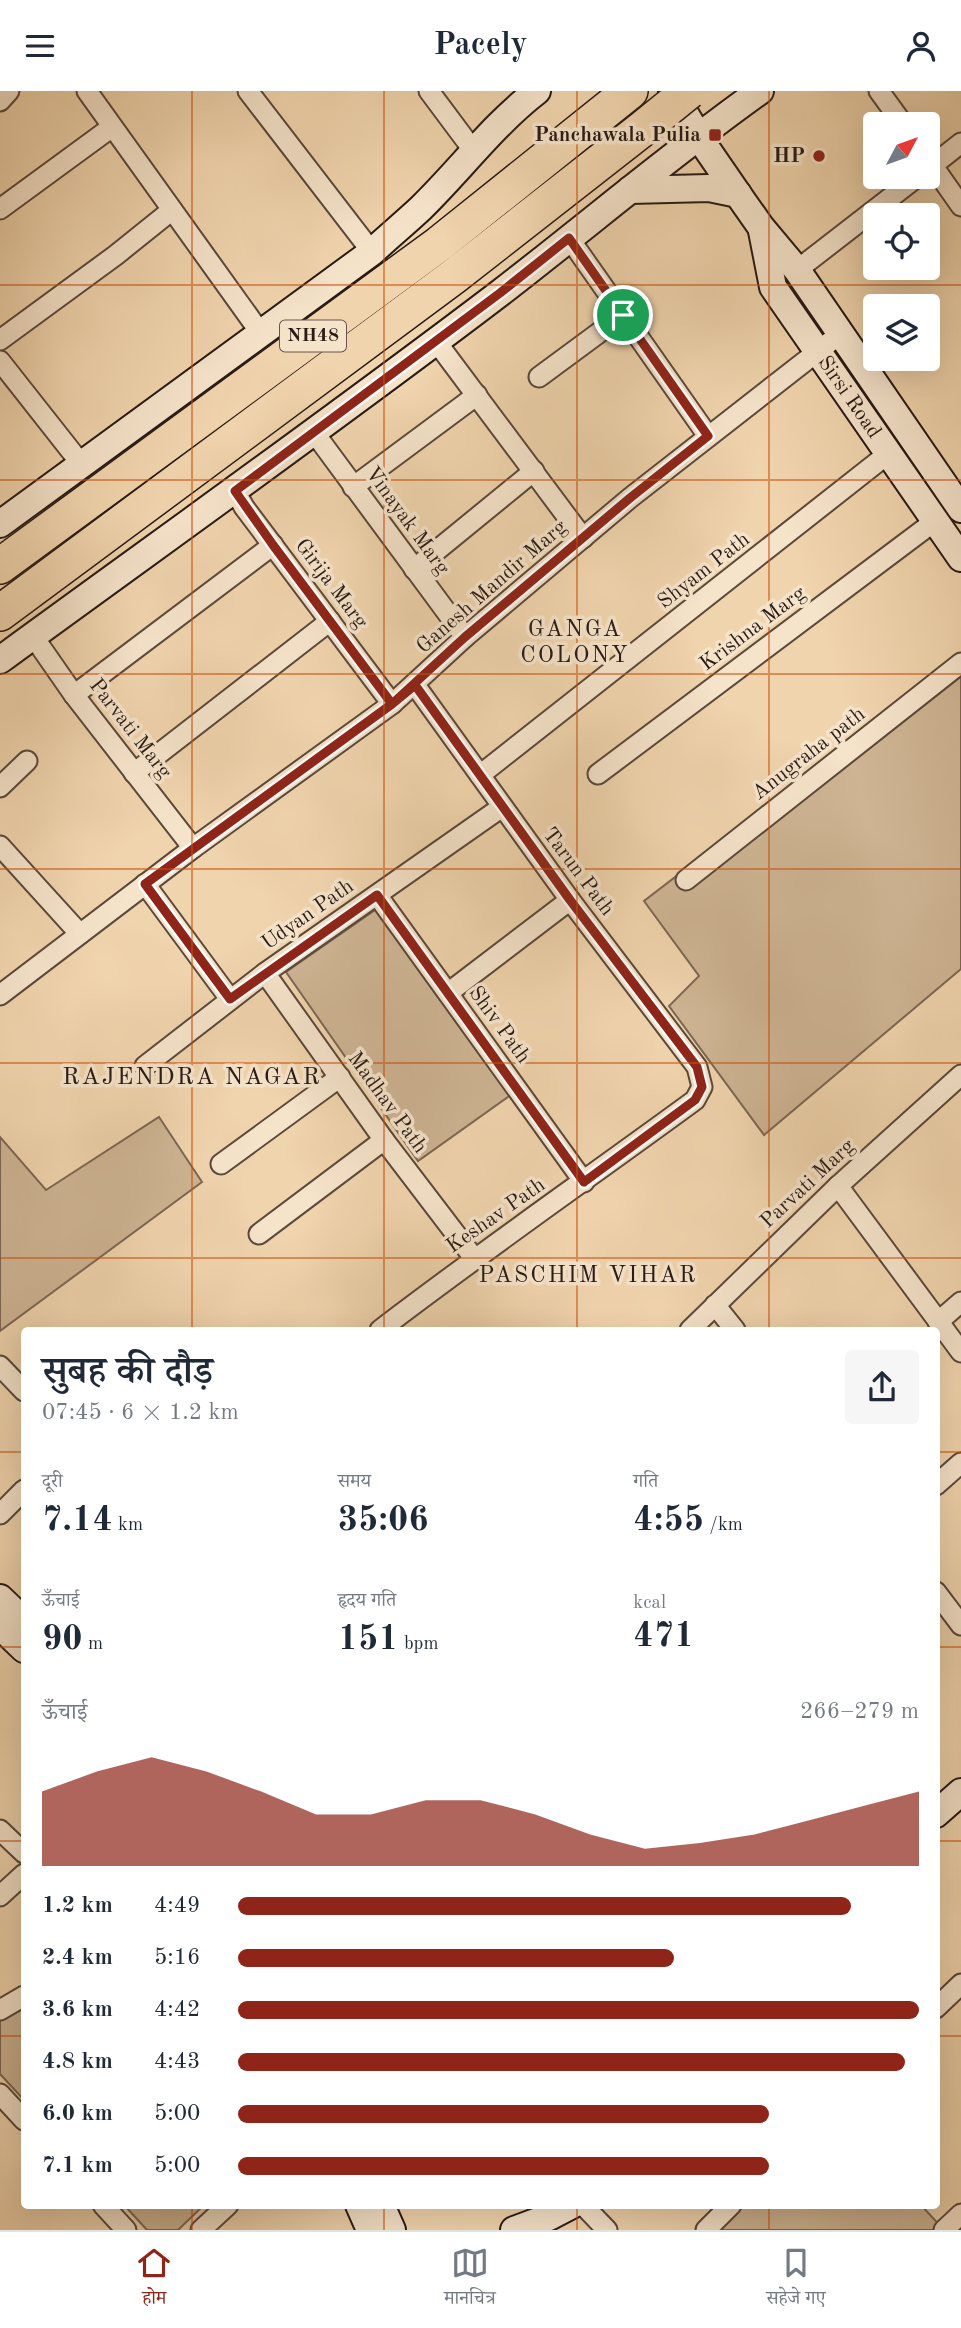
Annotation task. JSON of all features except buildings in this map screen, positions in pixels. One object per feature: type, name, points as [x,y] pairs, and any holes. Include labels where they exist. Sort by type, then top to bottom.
[{"type":"highway","name":"NH48","points":[[0,613],[453,277],[689,91]]},
{"type":"highway","name":"NH48","points":[[0,566],[439,244],[625,95]]},
{"type":"street","points":[[0,100],[9,91]]},
{"type":"street","points":[[87,91],[262,335]]},
{"type":"street","points":[[248,91],[372,252]]},
{"type":"street","points":[[429,91],[473,150]]},
{"type":"street","points":[[0,524],[372,252],[422,207],[514,109],[537,91]]},
{"type":"street","name":"Sirsi Road","points":[[672,91],[698,136],[761,227],[797,269],[960,504]]},
{"type":"street","points":[[0,660],[235,491],[500,293],[698,136],[760,91]]},
{"type":"street","points":[[879,91],[894,112]]},
{"type":"street","points":[[0,209],[112,127]]},
{"type":"street","points":[[940,158],[961,143]]},
{"type":"street","points":[[940,183],[961,206]]},
{"type":"street","points":[[630,190],[709,188],[738,194]]},
{"type":"street","points":[[797,269],[899,189]]},
{"type":"street","points":[[0,340],[172,210]]},
{"type":"street","name":"Sirsi Road","points":[[761,227],[773,287],[961,558]]},
{"type":"street","points":[[569,238],[708,436]]},
{"type":"street","points":[[539,377],[623,315]]},
{"type":"street","name":"Ganesh Mandir Marg","points":[[0,995],[193,848],[392,704],[465,637],[583,538],[708,436],[840,334]]},
{"type":"street","points":[[435,340],[583,538]]},
{"type":"street","points":[[0,361],[82,465]]},
{"type":"street","points":[[353,488],[477,395]]},
{"type":"street","name":"Vinayak Marg","points":[[313,431],[465,637]]},
{"type":"street","name":"Shyam Path","points":[[480,775],[889,453]]},
{"type":"street","points":[[414,569],[534,471]]},
{"type":"street","name":"Girija Marg","points":[[235,491],[392,704]]},
{"type":"street","name":"Krishna Marg","points":[[598,774],[935,521]]},
{"type":"street","points":[[74,695],[273,545]]},
{"type":"street","points":[[134,773],[330,621]]},
{"type":"street","name":"Parvati Marg","points":[[33,636],[74,695],[193,848]]},
{"type":"street","name":"Anugraha path","points":[[686,880],[961,663]]},
{"type":"street","name":"Tarun Path","points":[[415,685],[570,900],[697,1067],[702,1087]]},
{"type":"street","points":[[0,787],[27,761]]},
{"type":"street","name":"Udyan Path","points":[[145,1066],[265,973],[502,807]]},
{"type":"street","points":[[0,846],[80,934]]},
{"type":"street","points":[[145,884],[230,999]]},
{"type":"street","name":"Shiv Path","points":[[377,895],[584,1182]]},
{"type":"street","points":[[448,993],[570,900]]},
{"type":"street","name":"Madhav Path","points":[[265,973],[384,1140],[474,1258]]},
{"type":"street","name":"Parvati Marg","points":[[693,1327],[838,1186],[961,1075]]},
{"type":"street","points":[[221,1164],[340,1077]]},
{"type":"street","name":"Keshav Path","points":[[384,1327],[474,1258],[584,1182],[695,1100],[702,1087]]},
{"type":"street","points":[[259,1234],[384,1140]]},
{"type":"street","points":[[838,1186],[961,1352]]},
{"type":"street","points":[[938,1322],[961,1302]]},
{"type":"street","points":[[715,1305],[733,1327]]},
{"type":"street","points":[[0,1366],[21,1388]]},
{"type":"street","points":[[940,1481],[961,1463]]},
{"type":"street","points":[[0,1514],[21,1493]]},
{"type":"street","points":[[940,1597],[961,1625]]},
{"type":"street","points":[[0,1598],[21,1618]]},
{"type":"street","points":[[0,1626],[21,1647]]},
{"type":"street","points":[[940,1810],[961,1792]]},
{"type":"street","points":[[0,1830],[21,1850]]},
{"type":"street","points":[[0,1896],[21,1877]]},
{"type":"street","points":[[940,2004],[961,1984]]},
{"type":"street","points":[[0,2010],[21,1998]]},
{"type":"street","points":[[0,2094],[21,2117]]},
{"type":"street","points":[[107,2209],[126,2230]]},
{"type":"street","points":[[201,2230],[224,2209]]},
{"type":"street","points":[[361,2209],[370,2230]]},
{"type":"street","points":[[383,2209],[392,2230]]},
{"type":"street","points":[[514,2230],[563,2209]]},
{"type":"street","points":[[587,2209],[607,2230]]},
{"type":"street","points":[[705,2230],[728,2209]]},
{"type":"street","points":[[944,2230],[961,2214]]},
{"type":"shaded area","points":[[961,657],[961,969],[764,1135],[669,1006],[699,976],[644,901]]},
{"type":"shaded area","points":[[378,908],[512,1094],[418,1161],[286,972]]},
{"type":"shaded area","points":[[159,1117],[202,1182],[0,1331],[0,1137],[46,1190]]},
{"type":"shaded area","points":[[21,2003],[21,2097],[0,2074],[0,2016]]},
{"type":"shaded area","points":[[128,2209],[200,2209],[178,2230],[147,2230]]},
{"type":"shaded area","points":[[741,2209],[925,2209],[944,2230],[719,2230]]},
{"type":"place","name":"Panchawala Pulia","points":[[715,135]]},
{"type":"place","name":"HP","points":[[819,156]]},
{"type":"district","name":"GANGA COLONY","points":[[575,642]]},
{"type":"district","name":"RAJENDRA NAGAR","points":[[192,1078]]},
{"type":"district","name":"PASCHIM VIHAR","points":[[588,1275]]},
{"type":"route","points":[[623,315],[569,238],[500,293],[235,491],[244,507],[392,704],[415,685],[570,900],[697,1067],[702,1087],[695,1100],[584,1182],[377,895],[230,999],[145,884],[392,704],[465,637],[708,436],[623,315]]}]
